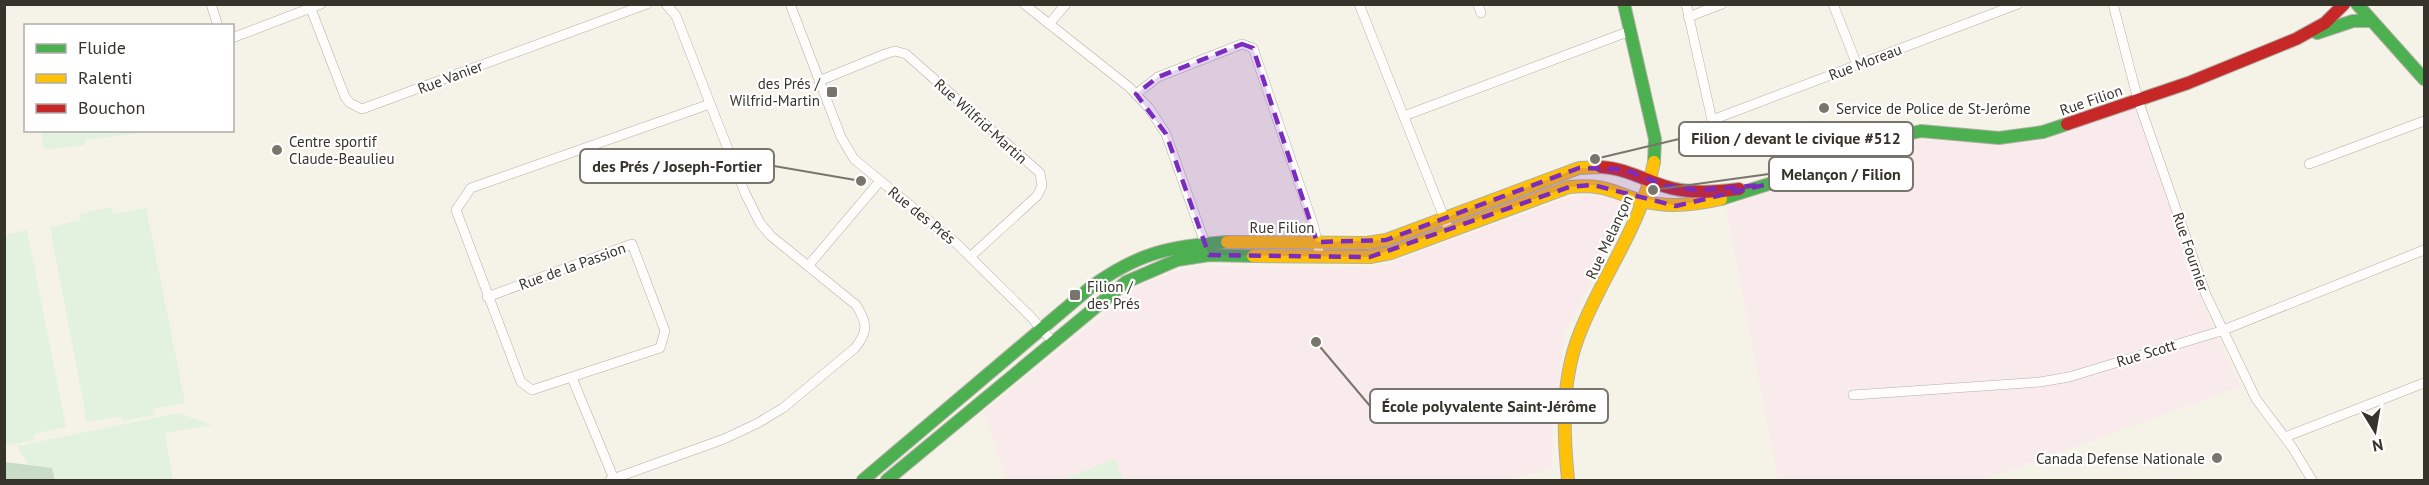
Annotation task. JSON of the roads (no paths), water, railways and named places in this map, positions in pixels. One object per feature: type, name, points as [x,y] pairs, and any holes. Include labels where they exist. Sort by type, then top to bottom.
[{"type":"street","points":[[211,4],[217,24]]},
{"type":"street","points":[[234,37],[321,4]]},
{"type":"street","name":"Rue Vanier","points":[[311,9],[345,97],[355,107],[365,109],[646,4]]},
{"type":"street","points":[[572,378],[612,480],[724,439],[758,423],[783,408],[855,348],[866,329],[864,317],[856,304],[771,236],[760,223],[745,193],[676,16],[666,4]]},
{"type":"street","name":"Rue des Prés","points":[[790,4],[840,137],[854,159],[970,257],[1042,328],[1053,342]]},
{"type":"street","points":[[1024,4],[1136,94],[1149,108],[1166,135],[1207,249]]},
{"type":"street","points":[[1049,24],[1066,4]]},
{"type":"street","points":[[1359,4],[1447,224]]},
{"type":"street","name":"Rue Melançon","points":[[1568,480],[1564,436],[1570,363],[1580,332],[1643,201],[1656,158],[1655,139],[1624,4]]},
{"type":"street","points":[[1686,4],[1688,17],[1722,4]]},
{"type":"street","points":[[1833,4],[1857,65]]},
{"type":"street","name":"Rue Moreau","points":[[1688,17],[1712,120],[2018,4]]},
{"type":"street","name":"Rue Fournier","points":[[2113,4],[2138,100],[2206,295],[2221,331],[2256,399],[2285,437],[2312,480]]},
{"type":"street","name":"Rue Filion","points":[[863,480],[1091,286],[1118,267],[1150,254],[1317,242],[1367,243],[1386,240],[1569,187],[1593,185],[1609,188],[1643,201],[1676,206],[1701,204],[1735,196],[1804,173],[1899,136],[1921,131],[1999,138],[2021,136],[2063,126],[2188,83],[2295,39],[2325,23],[2344,4]]},
{"type":"street","points":[[2356,4],[2424,79]]},
{"type":"street","points":[[2295,39],[2353,21],[2372,21]]},
{"type":"street","points":[[1404,116],[1630,31]]},
{"type":"street","points":[[1136,94],[1158,77],[1242,44],[1253,48],[1320,257]]},
{"type":"street","name":"Rue Wilfrid-Martin","points":[[819,81],[885,54],[895,51],[906,54],[1040,173],[1042,186],[1037,196],[970,257]]},
{"type":"street","points":[[487,297],[456,210],[471,188],[710,104]]},
{"type":"street","points":[[2309,164],[2424,121]]},
{"type":"street","name":"Rue Filion","points":[[887,480],[1126,282],[1148,271],[1207,249],[1320,257],[1370,257],[1391,253],[1447,224],[1579,168],[1603,165],[1624,169],[1667,186],[1699,190],[1728,190],[1764,185]]},
{"type":"street","points":[[808,266],[880,182]]},
{"type":"street","name":"Rue de la Passion","points":[[632,244],[665,331],[660,348],[532,390],[521,382],[487,297],[632,244]]},
{"type":"street","name":"Rue Scott","points":[[1853,395],[2040,382],[2069,377],[2221,331],[2424,250]]},
{"type":"street","points":[[1118,267],[1126,282]]},
{"type":"street","points":[[2285,437],[2424,383]]},
{"type":"place","name":"des Prés / Wilfrid-Martin","points":[[832,92]]},
{"type":"place","name":"Service de Police de St-Jerôme","points":[[1824,108]]},
{"type":"place","name":"Centre sportif Claude-Beaulieu","points":[[277,150]]},
{"type":"place","name":"Filion / devant le civique #512","points":[[1595,159]]},
{"type":"place","name":"des Prés / Joseph-Fortier","points":[[861,181]]},
{"type":"place","name":"Melançon / Filion","points":[[1653,190]]},
{"type":"place","name":"Filion / des Prés","points":[[1075,295]]},
{"type":"place","name":"École polyvalente Saint-Jérôme","points":[[1316,342]]},
{"type":"place","name":"Canada Defense Nationale","points":[[2217,458]]}]
